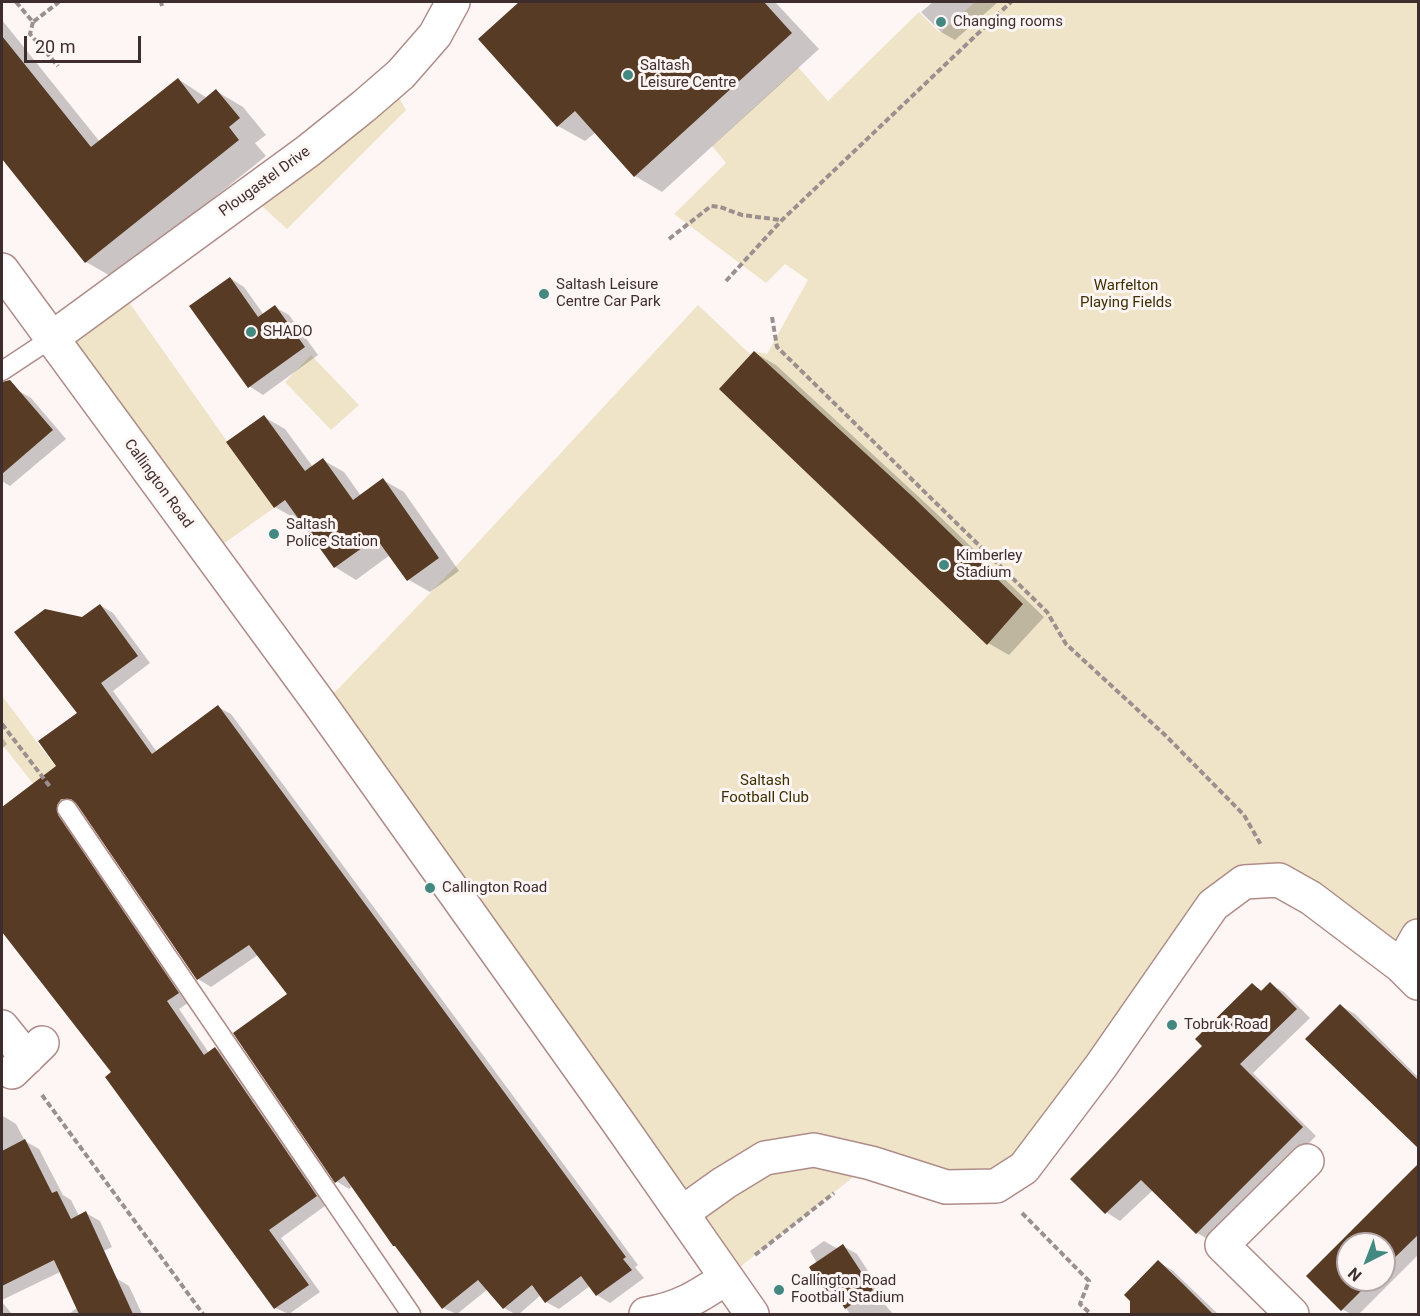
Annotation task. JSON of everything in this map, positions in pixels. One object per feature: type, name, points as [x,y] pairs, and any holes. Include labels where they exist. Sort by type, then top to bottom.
[{"type":"street","name":"Plougastel Drive","points":[[51,338],[308,151],[363,106],[401,74],[435,35],[453,2]]},
{"type":"street","name":"Callington Road","points":[[2,270],[320,704],[752,1314]]},
{"type":"street","points":[[682,1213],[724,1183],[765,1158],[814,1150],[871,1163],[946,1187],[996,1186],[1024,1168],[1101,1066],[1213,905],[1244,882],[1279,880],[1311,898],[1410,975],[1419,936]]},
{"type":"street","points":[[2,1027],[25,1059]]},
{"type":"street","points":[[1292,1314],[1222,1245],[1307,1161]]},
{"type":"street","points":[[646,1314],[663,1312],[691,1302],[726,1278]]},
{"type":"lane","points":[[2,371],[51,338]]},
{"type":"lane","points":[[68,809],[411,1314]]},
{"type":"path","points":[[16,2],[33,22]]},
{"type":"path","points":[[58,66],[30,34],[33,22],[59,2]]},
{"type":"path","points":[[726,281],[782,220],[1011,2]]},
{"type":"path","points":[[669,238],[711,206],[742,215],[782,220]]},
{"type":"path","points":[[772,316],[777,347],[1047,612],[1066,644],[1165,735],[1244,815],[1268,859],[1269,880]]},
{"type":"path","points":[[2,724],[68,809]]},
{"type":"path","points":[[25,1059],[203,1314]]},
{"type":"path","points":[[726,1278],[871,1163]]},
{"type":"path","points":[[996,1186],[1089,1281],[1080,1304],[1091,1314]]},
{"type":"green space","points":[[975,2],[1418,2],[1418,936],[1404,961],[1311,898],[1244,882],[996,1186],[871,1163],[726,1278],[320,704],[339,688],[456,566],[698,305],[751,355],[754,351],[767,354],[808,280],[785,264],[766,283],[674,214],[726,163],[712,146],[798,67],[828,101],[919,12],[940,33]]},
{"type":"green space","points":[[383,89],[399,98],[406,110],[287,229],[249,194]]},
{"type":"green space","points":[[119,288],[274,508],[209,554],[52,338]]},
{"type":"green space","points":[[311,355],[359,405],[331,430],[285,382]]},
{"type":"green space","points":[[2,696],[78,796],[85,799],[59,817],[2,744]]},
{"type":"building","name":"Saltash Leisure Centre","points":[[519,2],[764,2],[792,33],[634,177],[575,111],[557,127],[478,39]]},
{"type":"building","points":[[2,36],[91,147],[178,78],[198,104],[216,89],[240,118],[229,127],[239,140],[85,263],[2,159]]},
{"type":"building","name":"SHADO","points":[[230,277],[258,317],[275,305],[305,347],[248,388],[189,306]]},
{"type":"building","points":[[754,351],[913,497],[1023,604],[987,645],[719,389]]},
{"type":"building","points":[[10,380],[53,430],[2,474],[2,382]]},
{"type":"building","points":[[264,415],[305,471],[323,458],[353,500],[383,478],[439,558],[407,581],[376,538],[334,568],[285,500],[274,508],[226,442]]},
{"type":"building","points":[[100,604],[138,656],[101,683],[152,754],[218,705],[626,1257],[623,1259],[632,1270],[596,1296],[581,1276],[545,1303],[532,1285],[503,1309],[478,1280],[442,1309],[393,1246],[344,1176],[335,1183],[233,1033],[287,994],[249,945],[197,980],[76,803],[71,799],[61,799],[57,805],[58,815],[179,993],[167,1001],[204,1055],[215,1047],[317,1196],[269,1230],[309,1285],[274,1309],[105,1077],[111,1072],[2,932],[2,807],[56,766],[38,741],[77,713],[14,632],[45,609],[82,617]]},
{"type":"building","points":[[1270,982],[1297,1009],[1240,1064],[1303,1127],[1196,1234],[1141,1180],[1105,1214],[1070,1179],[1202,1046],[1195,1039],[1252,983],[1261,991]]},
{"type":"building","points":[[1340,1004],[1419,1081],[1419,1149],[1305,1039]]},
{"type":"building","points":[[25,1139],[52,1193],[57,1191],[71,1219],[86,1211],[133,1314],[79,1314],[54,1260],[2,1286],[2,1151]]},
{"type":"building","points":[[1419,1163],[1419,1234],[1396,1256],[1396,1232],[1350,1232]]},
{"type":"building","points":[[843,1244],[873,1290],[845,1309],[832,1288],[825,1292],[809,1267]]},
{"type":"building","points":[[1336,1246],[1336,1292],[1360,1292],[1341,1311],[1306,1276]]},
{"type":"building","points":[[1158,1260],[1213,1314],[1130,1314],[1130,1301],[1124,1295]]},
{"type":"place","name":"Changing rooms","points":[[941,22]]},
{"type":"place","name":"Saltash Leisure Centre","points":[[628,75]]},
{"type":"place","name":"Saltash Leisure Centre Car Park","points":[[544,294]]},
{"type":"place","name":"SHADO","points":[[251,332]]},
{"type":"place","name":"Saltash Police Station","points":[[274,534]]},
{"type":"place","name":"Kimberley Stadium","points":[[944,565]]},
{"type":"place","name":"Callington Road","points":[[430,888]]},
{"type":"place","name":"Tobruk Road","points":[[1172,1025]]},
{"type":"place","name":"Callington Road Football Stadium","points":[[779,1290]]},
{"type":"park label","name":"Warfelton Playing Fields","points":[[1126,294]]},
{"type":"park label","name":"Saltash Football Club","points":[[765,790]]}]
